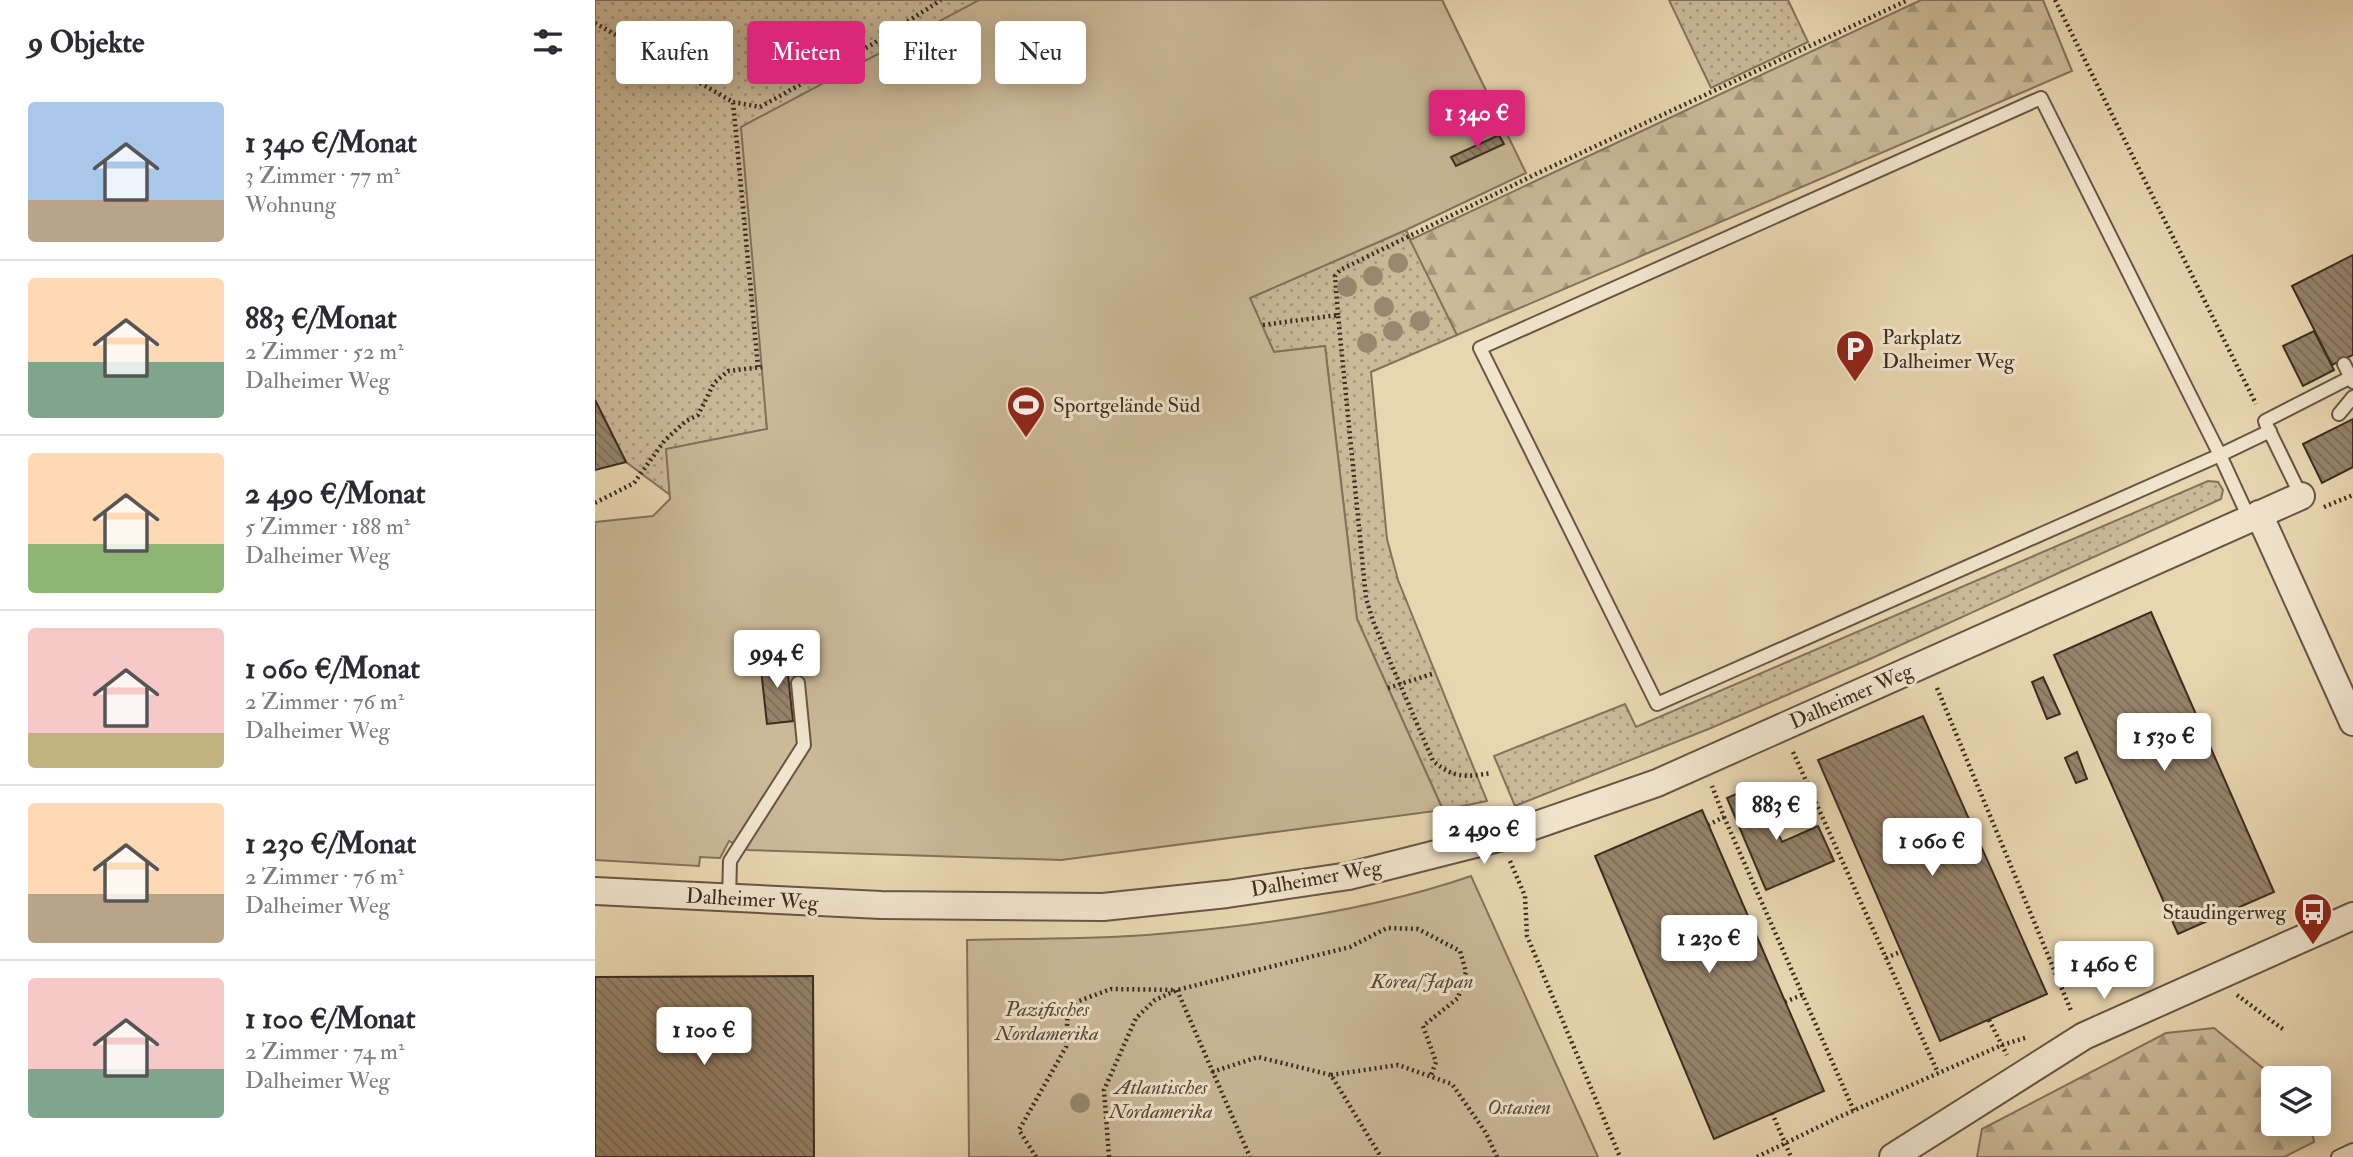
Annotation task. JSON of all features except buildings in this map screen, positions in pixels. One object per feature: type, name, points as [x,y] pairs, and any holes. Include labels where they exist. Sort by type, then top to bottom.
[{"type":"street","name":"Dalheimer Weg","points":[[595,891],[881,905],[1103,906],[1227,894],[1349,876],[1499,838],[1657,783],[2301,496]]},
{"type":"street","points":[[2254,516],[2280,561],[2353,722]]},
{"type":"street","points":[[1893,1157],[2084,1035],[2353,916]]},
{"type":"lane","points":[[2254,516],[2220,455],[2041,98],[1480,348],[1657,704],[2220,455],[2265,422],[2352,378],[2344,365]]},
{"type":"lane","points":[[2339,414],[2353,397]]},
{"type":"lane","points":[[2265,422],[2301,496]]},
{"type":"lane","points":[[729,898],[730,861],[804,745],[798,683]]},
{"type":"lane","points":[[2338,1157],[2353,1150]]},
{"type":"path","points":[[595,23],[733,102],[760,107],[871,45],[941,0]]},
{"type":"path","points":[[1492,773],[1466,777],[1448,773],[1433,761],[1374,624],[1366,598],[1335,276],[1340,270],[1536,174],[1908,0]]},
{"type":"path","points":[[2055,0],[2265,422]]},
{"type":"path","points":[[595,503],[634,483],[665,440],[686,421],[698,415],[714,383],[728,371],[760,367],[733,102]]},
{"type":"path","points":[[1263,325],[1338,315]]},
{"type":"path","points":[[1927,662],[2074,1018],[2084,1035]]},
{"type":"path","points":[[1388,688],[1435,673]]},
{"type":"path","points":[[1782,727],[1938,1073]]},
{"type":"path","points":[[1702,762],[1854,1111]]},
{"type":"path","points":[[1708,825],[1724,817]]},
{"type":"path","points":[[1499,838],[1525,896],[1527,936],[1620,1157]]},
{"type":"path","points":[[1109,1157],[1104,1090],[1136,1018],[1155,1000],[1177,990],[1350,947],[1387,928],[1418,929],[1460,951],[1466,972],[1458,998],[1423,1026],[1436,1062],[1431,1075]]},
{"type":"path","points":[[1886,958],[1900,952]]},
{"type":"path","points":[[2214,978],[2284,1030]]},
{"type":"path","points":[[1036,1157],[1019,1130],[1066,1047],[1068,1005],[1111,989],[1177,990]]},
{"type":"path","points":[[1177,990],[1250,1157]]},
{"type":"path","points":[[1786,1002],[1804,994]]},
{"type":"path","points":[[1989,1020],[2002,1045]]},
{"type":"path","points":[[1757,1157],[1938,1073],[2002,1045],[2035,1035]]},
{"type":"path","points":[[1212,1072],[1258,1057],[1331,1075],[1398,1065],[1452,1084],[1486,1133],[1497,1157]]},
{"type":"path","points":[[1331,1075],[1381,1157]]},
{"type":"path","points":[[1772,1114],[1791,1157]]},
{"type":"green space","points":[[595,0],[1442,0],[1506,132],[1250,298],[1406,230],[1457,335],[1371,372],[1387,539],[1398,580],[1487,801],[1443,810],[1357,619],[1325,346],[1274,352],[763,377],[767,429],[667,449],[670,495],[626,462],[595,400]]},
{"type":"green space","name":"Sportgelände Süd","points":[[979,0],[1442,0],[1526,173],[1406,230],[1250,298],[1274,352],[1325,346],[1357,619],[1443,810],[1061,860],[748,850],[729,841],[720,858],[700,857],[699,866],[595,860],[595,522],[653,516],[670,499],[666,449],[767,429],[741,127],[822,84],[865,84],[865,61],[879,53],[879,84],[981,84],[981,21],[940,21]]},
{"type":"green space","points":[[1669,0],[1788,0],[1808,42],[1711,88]]},
{"type":"green space","points":[[1921,0],[2043,0],[2072,71],[1457,335],[1410,240]]},
{"type":"green space","points":[[2208,481],[2218,482],[2223,490],[2221,499],[1870,659],[1711,728],[1515,806],[1494,756],[1625,704],[1636,727]]},
{"type":"green space","points":[[1471,876],[1598,1157],[969,1157],[967,940],[1110,937],[1236,926],[1357,907]]},
{"type":"green space","points":[[2214,1028],[2261,1067],[2261,1136],[2313,1136],[2314,1142],[2284,1157],[1977,1157],[1982,1129],[2166,1033]]},
{"type":"place","name":"Parkplatz Dalheimer Weg","points":[[1855,383]]},
{"type":"place","name":"Sportgelände Süd","points":[[1026,439]]},
{"type":"place","name":"Staudingerweg","points":[[2313,946]]},
{"type":"park label","name":"Korea/Japan","points":[[1422,981]]},
{"type":"park label","name":"Pazifisches Nordamerika","points":[[1047,1021]]},
{"type":"park label","name":"Atlantisches Nordamerika","points":[[1161,1099]]},
{"type":"park label","name":"Ostasien","points":[[1519,1107]]}]
